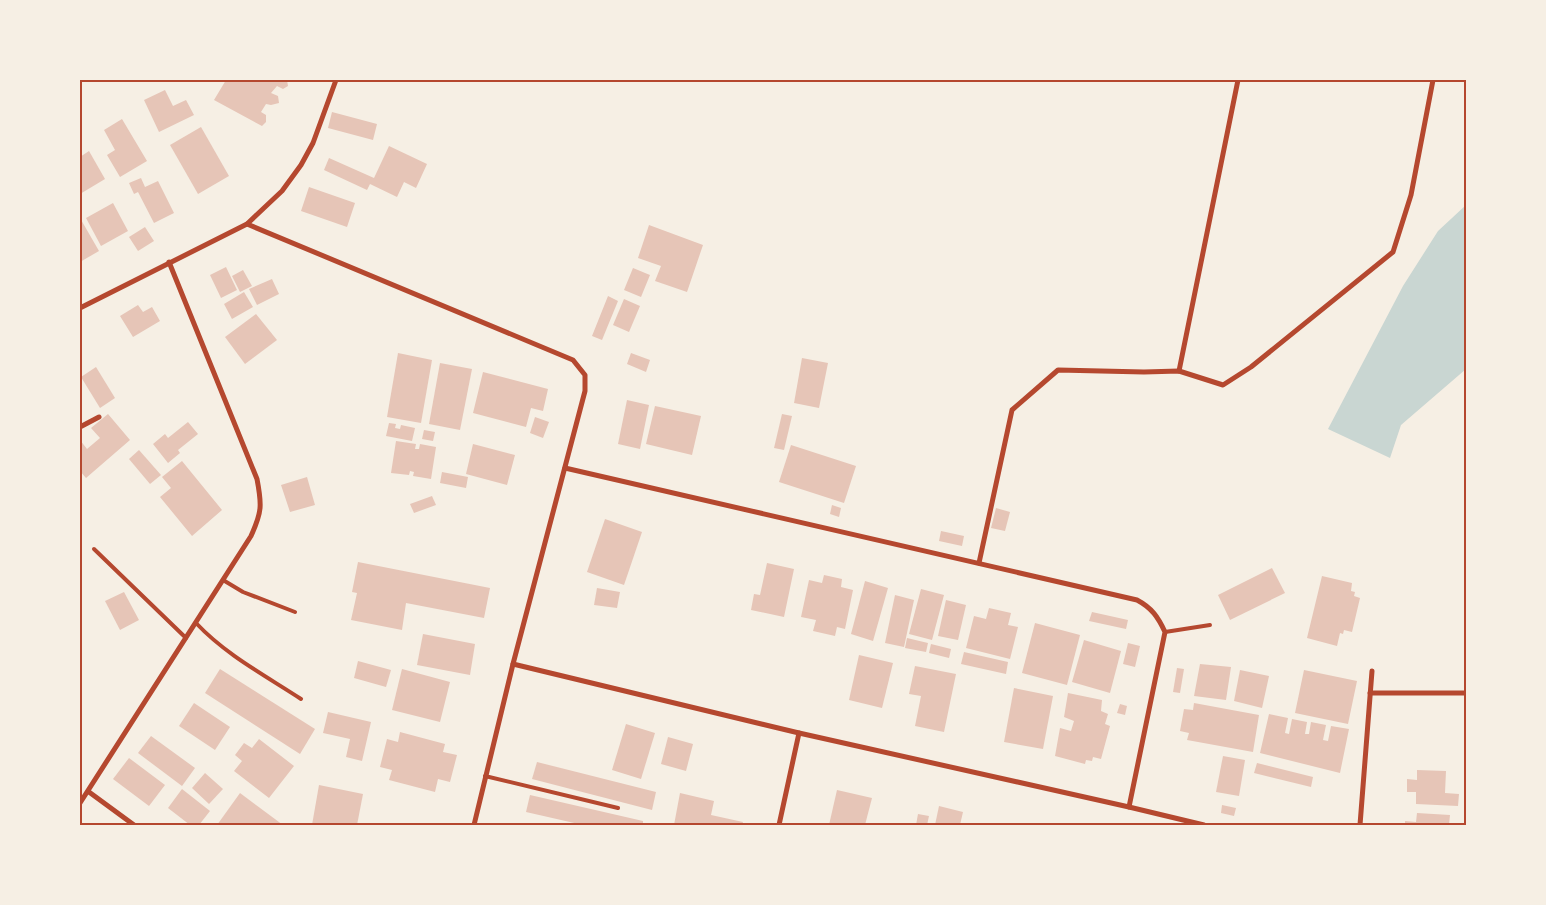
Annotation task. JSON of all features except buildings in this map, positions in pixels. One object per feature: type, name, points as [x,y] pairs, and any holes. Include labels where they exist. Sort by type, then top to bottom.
[{"type":"street","points":[[80,308],[247,224],[282,191],[301,165],[313,143],[336,80]]},
{"type":"street","points":[[1179,371],[1238,80]]},
{"type":"street","points":[[978,563],[1012,410],[1058,370],[1179,371],[1223,385],[1251,367],[1393,252],[1411,195],[1433,80]]},
{"type":"street","points":[[247,224],[573,360],[585,375],[585,391],[513,664],[474,825]]},
{"type":"street","points":[[80,803],[89,792],[252,536],[260,518],[262,500],[258,479],[169,262]]},
{"type":"street","points":[[80,427],[99,416]]},
{"type":"street","points":[[565,468],[1137,600],[1148,606],[1159,618],[1165,632],[1129,806]]},
{"type":"street","points":[[513,664],[799,733],[1129,806],[1204,825]]},
{"type":"street","points":[[1360,825],[1372,671]]},
{"type":"street","points":[[1370,693],[1466,693]]},
{"type":"street","points":[[779,825],[799,733]]},
{"type":"street","points":[[89,792],[134,825]]},
{"type":"lane","points":[[94,549],[186,638]]},
{"type":"lane","points":[[223,580],[243,592],[295,612]]},
{"type":"lane","points":[[196,623],[208,636],[232,654],[302,699]]},
{"type":"lane","points":[[1165,632],[1210,624]]},
{"type":"lane","points":[[485,776],[618,808]]},
{"type":"shaded area","points":[[1466,205],[1466,369],[1401,425],[1390,458],[1328,429],[1403,286],[1438,231]]}]
